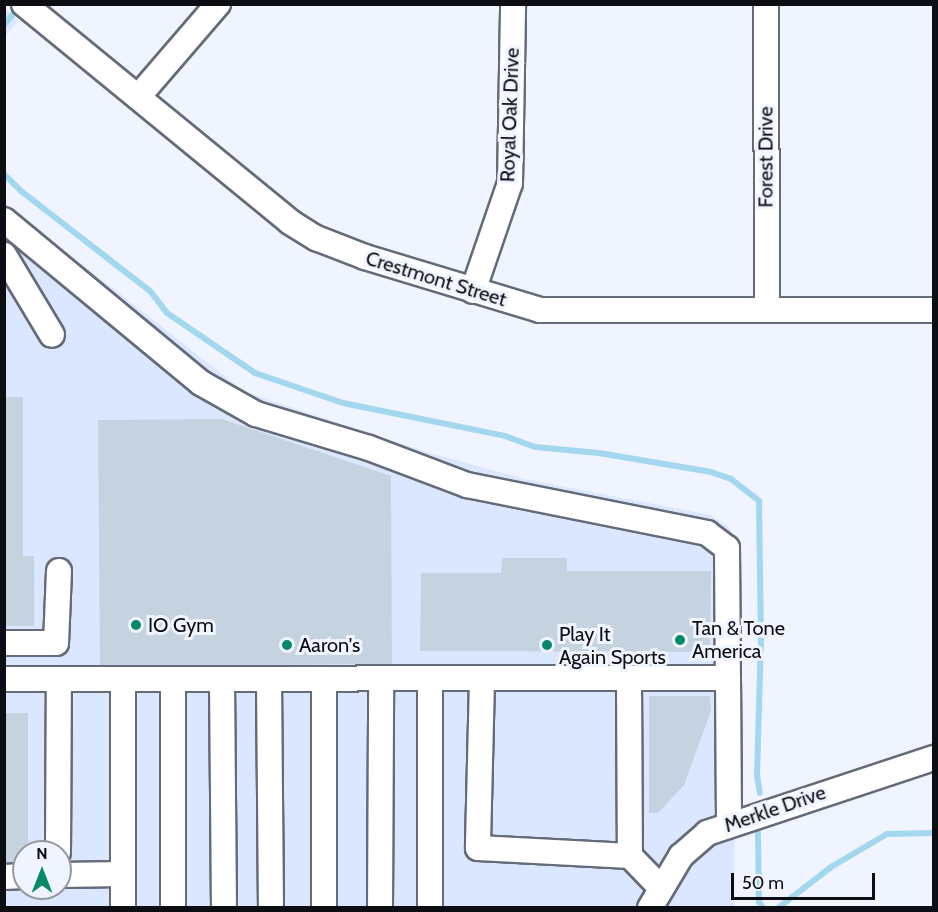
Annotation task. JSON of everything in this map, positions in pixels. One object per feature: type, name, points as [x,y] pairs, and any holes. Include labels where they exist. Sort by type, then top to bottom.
[{"type":"street","name":"Crestmont Street","points":[[24,4],[271,208],[316,237],[365,257],[540,310],[933,310]]},
{"type":"street","points":[[138,97],[218,4]]},
{"type":"street","name":"Royal Oak Drive","points":[[473,291],[510,183],[513,4]]},
{"type":"street","name":"Forest Drive","points":[[766,4],[767,310]]},
{"type":"street","points":[[4,220],[201,383],[256,414],[369,448],[467,484],[707,533],[727,548],[729,823]]},
{"type":"street","points":[[4,255],[52,335]]},
{"type":"street","points":[[4,643],[56,643],[59,571]]},
{"type":"street","points":[[4,679],[430,681],[728,678]]},
{"type":"street","points":[[629,679],[630,856],[656,898]]},
{"type":"street","points":[[58,840],[59,680]]},
{"type":"street","points":[[123,680],[123,908]]},
{"type":"street","points":[[173,680],[173,908]]},
{"type":"street","points":[[222,680],[224,908]]},
{"type":"street","points":[[482,680],[478,848],[630,856]]},
{"type":"street","points":[[269,681],[271,908]]},
{"type":"street","points":[[324,681],[324,908]]},
{"type":"street","points":[[380,908],[381,681]]},
{"type":"street","points":[[430,681],[430,908]]},
{"type":"street","name":"Merkle Drive","points":[[656,898],[696,841],[729,823],[933,758]]},
{"type":"street","points":[[72,875],[123,874]]},
{"type":"shaded area","points":[[5,8],[18,21],[5,36]]},
{"type":"shaded area","points":[[4,203],[245,392],[423,451],[525,479],[710,515],[729,527],[738,546],[734,907],[5,907]]},
{"type":"building","points":[[4,397],[23,397],[23,556],[34,556],[34,626],[4,626]]},
{"type":"building","points":[[222,419],[391,476],[392,664],[100,666],[98,420]]},
{"type":"building","points":[[502,558],[567,558],[567,571],[711,571],[710,652],[420,651],[421,573],[501,573]]},
{"type":"building","points":[[649,696],[710,696],[711,711],[684,785],[658,813],[649,813]]},
{"type":"building","points":[[5,713],[28,713],[28,840],[12,840],[12,864],[5,864]]},
{"type":"waterway","points":[[4,25],[14,13]]},
{"type":"waterway","points":[[4,174],[21,191],[150,291],[167,313],[255,373],[343,403],[505,436],[535,447],[599,453],[711,472],[731,479],[759,501],[761,640],[757,775],[760,793]]},
{"type":"waterway","points":[[758,832],[759,902],[763,908]]},
{"type":"waterway","points":[[778,908],[831,867],[887,834],[934,833]]},
{"type":"place","name":"IO Gym","points":[[136,625]]},
{"type":"place","name":"Tan & Tone America","points":[[680,640]]},
{"type":"place","name":"Aaron's","points":[[287,645]]},
{"type":"place","name":"Play It Again Sports","points":[[547,645]]}]
